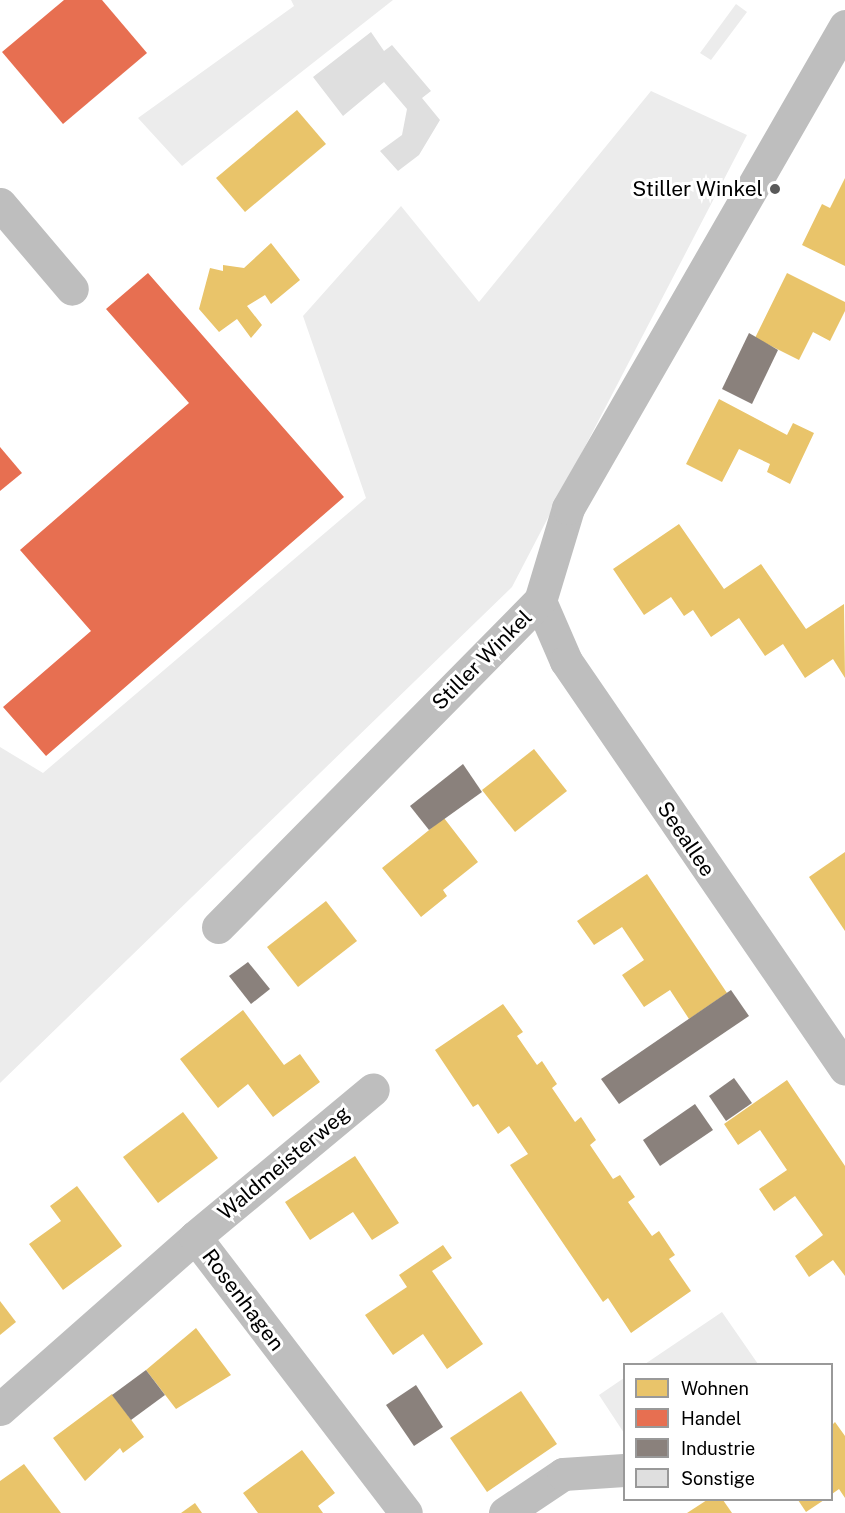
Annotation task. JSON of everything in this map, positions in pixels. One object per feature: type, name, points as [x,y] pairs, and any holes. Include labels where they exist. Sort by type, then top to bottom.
[{"type":"street","name":"Stiller Winkel","points":[[218,927],[540,601],[568,508],[845,26]]},
{"type":"street","points":[[0,204],[72,290]]},
{"type":"street","name":"Seeallee","points":[[540,601],[566,661],[845,1069]]},
{"type":"street","name":"Waldmeisterweg","points":[[195,1237],[374,1089]]},
{"type":"street","name":"Rosenhagen","points":[[0,1409],[195,1237],[406,1513]]},
{"type":"street","points":[[505,1513],[563,1474],[623,1470]]},
{"type":"shaded area","points":[[291,0],[393,0],[182,166],[138,118],[294,6]]},
{"type":"shaded area","points":[[736,4],[747,12],[711,60],[700,53]]},
{"type":"shaded area","points":[[651,91],[747,135],[512,587],[0,1083],[0,747],[43,773],[366,498],[303,316],[401,206],[479,302]]},
{"type":"shaded area","points":[[722,1312],[757,1363],[646,1363]]},
{"type":"shaded area","points":[[623,1379],[623,1431],[599,1395]]},
{"type":"building: Wohnen","points":[[297,110],[326,144],[245,212],[216,178]]},
{"type":"building: Wohnen","points":[[845,178],[845,266],[802,245],[822,204],[830,208]]},
{"type":"building: Wohnen","points":[[271,243],[300,280],[271,304],[265,295],[247,306],[262,325],[251,338],[237,319],[219,332],[199,309],[210,268],[223,271],[223,265],[244,268]]},
{"type":"building: Wohnen","points":[[787,273],[845,302],[845,311],[830,341],[813,332],[799,360],[755,338]]},
{"type":"building: Wohnen","points":[[719,399],[787,435],[793,423],[814,433],[790,484],[767,472],[770,464],[739,449],[722,482],[686,464]]},
{"type":"building: Wohnen","points":[[679,524],[724,589],[761,564],[806,629],[844,604],[845,678],[833,659],[805,678],[783,644],[765,656],[739,618],[711,637],[693,610],[684,616],[671,597],[644,615],[613,569]]},
{"type":"building: Wohnen","points":[[534,749],[567,791],[515,832],[482,790]]},
{"type":"building: Wohnen","points":[[444,818],[478,862],[443,890],[447,896],[421,917],[382,868]]},
{"type":"building: Wohnen","points":[[845,852],[845,931],[809,877]]},
{"type":"building: Wohnen","points":[[647,874],[727,993],[689,1019],[670,990],[644,1007],[622,975],[644,960],[622,927],[594,945],[577,921]]},
{"type":"building: Wohnen","points":[[326,901],[357,941],[298,987],[267,947]]},
{"type":"building: Wohnen","points":[[503,1004],[523,1032],[517,1036],[537,1065],[542,1061],[557,1084],[552,1088],[575,1122],[581,1117],[596,1140],[590,1145],[613,1179],[620,1175],[635,1197],[628,1202],[652,1236],[659,1231],[675,1255],[669,1259],[691,1291],[631,1333],[608,1298],[603,1302],[510,1165],[528,1154],[509,1126],[498,1134],[478,1104],[473,1107],[435,1050]]},
{"type":"building: Wohnen","points":[[243,1010],[284,1065],[300,1054],[320,1082],[273,1117],[248,1084],[218,1108],[180,1059]]},
{"type":"building: Wohnen","points":[[787,1080],[845,1166],[845,1276],[833,1260],[809,1277],[795,1256],[823,1235],[795,1196],[774,1211],[759,1189],[787,1170],[760,1130],[738,1145],[724,1124]]},
{"type":"building: Wohnen","points":[[183,1112],[218,1158],[158,1203],[123,1157]]},
{"type":"building: Wohnen","points":[[355,1156],[399,1223],[372,1240],[353,1212],[310,1240],[285,1202]]},
{"type":"building: Wohnen","points":[[77,1186],[122,1246],[63,1290],[29,1244],[61,1221],[50,1206]]},
{"type":"building: Wohnen","points":[[443,1245],[452,1258],[432,1271],[483,1344],[447,1369],[423,1334],[393,1355],[365,1315],[407,1287],[399,1275]]},
{"type":"building: Wohnen","points":[[0,1301],[16,1322],[0,1335]]},
{"type":"building: Wohnen","points":[[196,1328],[231,1375],[176,1409],[146,1370]]},
{"type":"building: Wohnen","points":[[521,1391],[557,1444],[487,1492],[450,1438]]},
{"type":"building: Wohnen","points":[[112,1394],[144,1437],[123,1453],[120,1448],[85,1481],[53,1438]]},
{"type":"building: Wohnen","points":[[835,1422],[845,1436],[845,1498],[839,1489],[833,1493],[833,1424]]},
{"type":"building: Wohnen","points":[[302,1450],[335,1493],[318,1506],[323,1513],[258,1513],[243,1493]]},
{"type":"building: Wohnen","points":[[24,1464],[61,1513],[0,1513],[0,1481]]},
{"type":"building: Wohnen","points":[[705,1501],[724,1501],[732,1513],[687,1513]]},
{"type":"building: Wohnen","points":[[799,1501],[822,1501],[806,1512]]},
{"type":"building: Wohnen","points":[[195,1503],[202,1513],[181,1513]]},
{"type":"building: Handel","points":[[64,0],[102,0],[147,53],[63,124],[2,52]]},
{"type":"building: Handel","points":[[148,273],[344,497],[46,756],[3,707],[91,631],[20,550],[189,403],[106,309]]},
{"type":"building: Handel","points":[[0,447],[22,473],[0,491]]},
{"type":"building: Industrie","points":[[749,333],[778,350],[752,404],[722,389]]},
{"type":"building: Industrie","points":[[463,764],[482,792],[429,830],[410,806]]},
{"type":"building: Industrie","points":[[248,962],[270,989],[251,1004],[229,976]]},
{"type":"building: Industrie","points":[[731,990],[749,1016],[619,1104],[601,1079]]},
{"type":"building: Industrie","points":[[734,1078],[752,1103],[726,1121],[709,1096]]},
{"type":"building: Industrie","points":[[695,1104],[713,1130],[660,1166],[643,1140]]},
{"type":"building: Industrie","points":[[146,1370],[165,1395],[131,1420],[112,1395]]},
{"type":"building: Industrie","points":[[416,1385],[443,1427],[414,1446],[386,1405]]},
{"type":"building: Sonstige","points":[[371,32],[384,51],[392,45],[431,91],[422,98],[440,120],[419,155],[398,171],[380,151],[402,135],[407,109],[384,82],[343,116],[313,77]]},
{"type":"place","name":"Stiller Winkel","points":[[775,189]]}]
